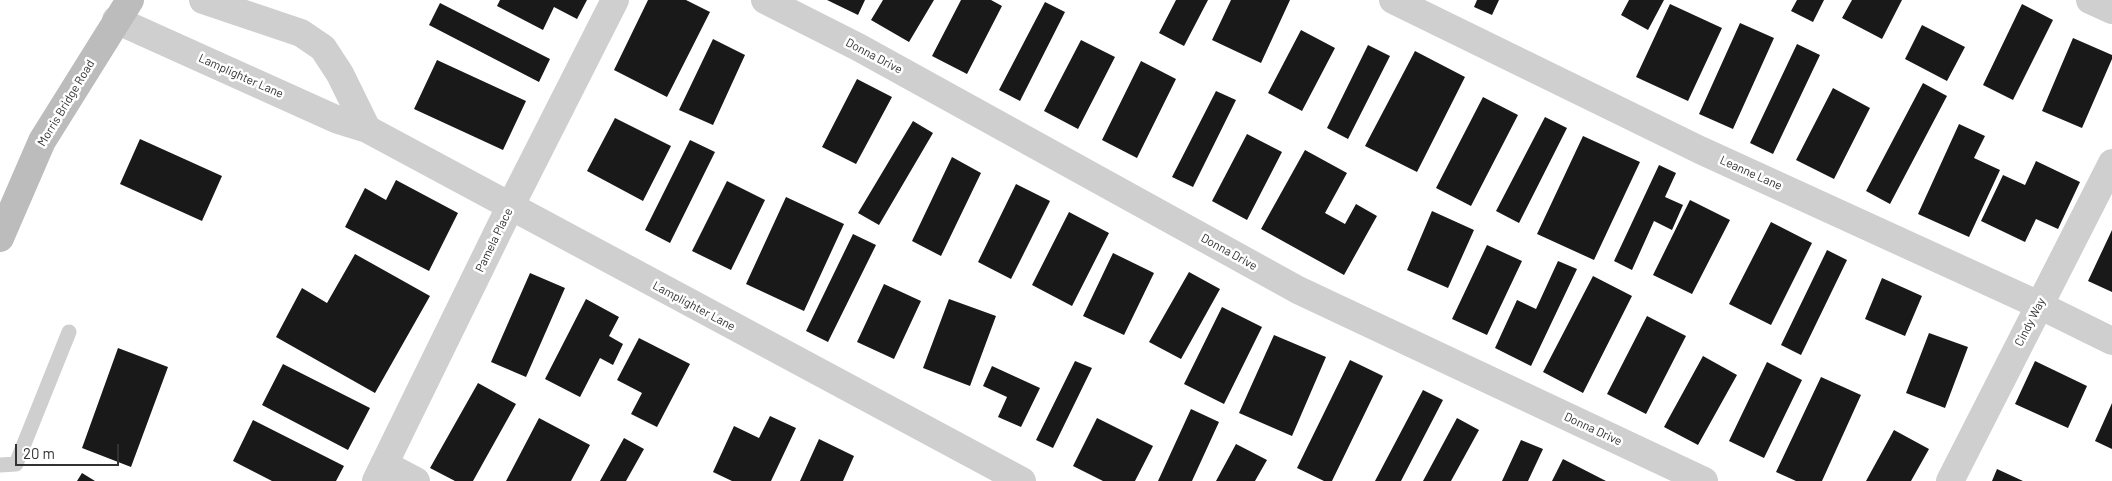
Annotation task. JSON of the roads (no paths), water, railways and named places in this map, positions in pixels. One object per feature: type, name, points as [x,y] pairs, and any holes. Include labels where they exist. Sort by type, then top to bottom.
[{"type":"street","points":[[203,0],[301,33],[323,48],[340,74],[367,128]]},
{"type":"street","name":"Pamela Place","points":[[380,473],[510,207],[615,0]]},
{"type":"street","name":"Donna Drive","points":[[765,0],[858,47],[1298,290],[1704,481]]},
{"type":"street","name":"Leanne Lane","points":[[1393,0],[1700,150],[2039,305],[2112,341]]},
{"type":"street","points":[[2090,0],[2112,10]]},
{"type":"street","name":"Lamplighter Lane","points":[[123,10],[338,120],[367,128],[510,207],[1022,481]]},
{"type":"street","name":"Morris Bridge Road","points":[[0,238],[42,140],[123,10]]},
{"type":"street","name":"Cindy Way","points":[[1950,481],[2112,164]]},
{"type":"street","points":[[380,473],[416,481]]},
{"type":"lane","points":[[0,465],[16,464],[69,332]]}]
